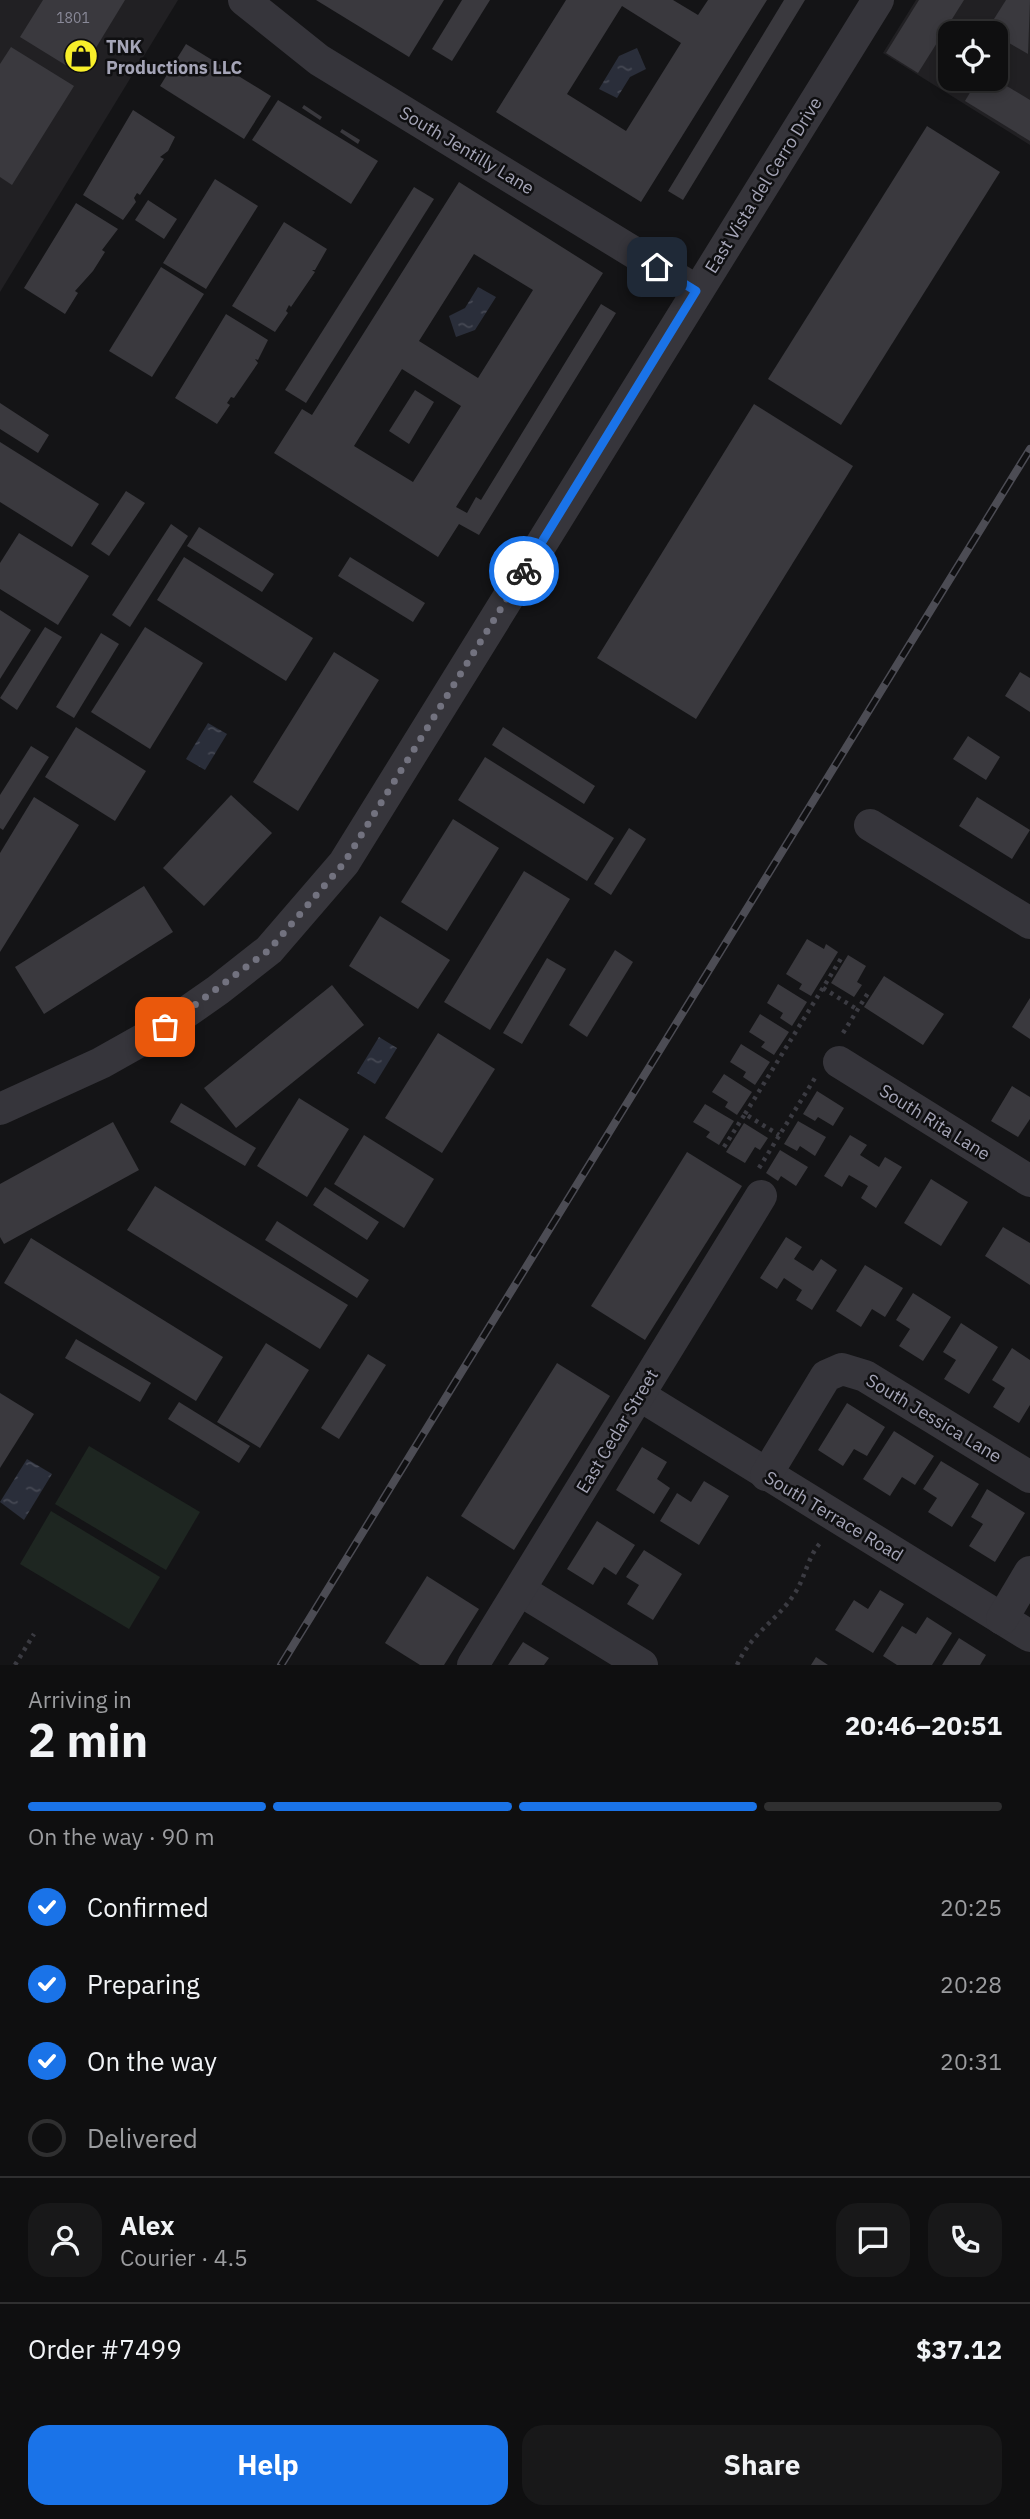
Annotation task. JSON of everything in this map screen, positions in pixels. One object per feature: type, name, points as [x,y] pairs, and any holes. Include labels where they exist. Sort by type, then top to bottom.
[{"type":"street","name":"South Jentilly Lane","points":[[244,0],[319,60],[678,280]]},
{"type":"street","name":"East Vista del Cerro Drive","points":[[0,1110],[101,1063],[165,1027],[269,950],[316,899],[344,863],[678,280],[878,0]]},
{"type":"street","points":[[870,825],[1030,923]]},
{"type":"street","name":"South Rita Lane","points":[[834,1059],[1030,1181]]},
{"type":"street","name":"East Cedar Street","points":[[473,1665],[639,1395],[760,1182]]},
{"type":"street","name":"South Jessica Lane","points":[[766,1475],[826,1376],[842,1368],[865,1376],[1030,1477]]},
{"type":"street","name":"South Terrace Road","points":[[639,1395],[1030,1636]]},
{"type":"street","points":[[1002,1619],[1030,1572]]},
{"type":"street","points":[[520,1590],[642,1665]]},
{"type":"path","points":[[724,1147],[842,957]]},
{"type":"path","points":[[823,988],[858,1010]]},
{"type":"path","points":[[760,1182],[779,1135],[834,1059],[868,993]]},
{"type":"path","points":[[745,1114],[779,1135]]},
{"type":"path","points":[[737,1665],[750,1641],[794,1594],[812,1551],[826,1536]]},
{"type":"path","points":[[15,1665],[34,1634]]},
{"type":"shaded area","points":[[0,0],[178,0],[0,292]]},
{"type":"shaded area","points":[[916,0],[1030,0],[1030,145],[944,91],[1008,91],[1008,21],[938,21],[938,87],[883,53]]},
{"type":"shaded area","points":[[89,1446],[200,1512],[166,1570],[55,1504]]},
{"type":"shaded area","points":[[51,1511],[160,1577],[129,1629],[20,1564]]},
{"type":"water","points":[[637,48],[646,69],[630,77],[617,98],[599,89],[619,56]]},
{"type":"water","points":[[478,287],[496,297],[475,330],[456,337],[449,316],[465,308]]},
{"type":"water","points":[[208,723],[227,734],[205,770],[186,759]]},
{"type":"water","points":[[379,1037],[397,1048],[375,1084],[357,1073]]},
{"type":"water","points":[[27,1459],[52,1474],[24,1520],[0,1502]]},
{"type":"building","points":[[43,0],[125,0],[80,74],[20,37]]},
{"type":"building","points":[[316,0],[444,0],[409,57]]},
{"type":"building","points":[[462,0],[490,0],[452,61],[432,49]]},
{"type":"building","points":[[566,0],[673,0],[698,15],[708,0],[767,0],[641,202],[496,112]],"holes":[[[622,6],[681,43],[626,131],[567,94]]]},
{"type":"building","points":[[784,0],[805,0],[683,200],[668,191]]},
{"type":"building","points":[[919,0],[964,0],[951,21],[938,21],[938,41],[918,73],[886,53]]},
{"type":"building","points":[[1006,0],[1030,0],[1028,54],[1008,42],[1008,21],[993,21]]},
{"type":"building","points":[[186,44],[271,96],[244,139],[160,86]]},
{"type":"building","points":[[11,47],[74,86],[12,185],[0,177],[0,64]]},
{"type":"building","points":[[1008,87],[1030,100],[1030,141],[965,101],[971,91],[1008,91]]},
{"type":"building","points":[[278,100],[378,161],[351,204],[252,140]]},
{"type":"building","points":[[304,105],[322,117],[320,120],[302,108]]},
{"type":"building","points":[[133,110],[175,137],[168,151],[160,157],[164,159],[140,195],[137,193],[134,198],[136,202],[123,220],[83,195]]},
{"type":"building","points":[[927,126],[1000,172],[841,425],[768,379]]},
{"type":"building","points":[[342,129],[360,140],[358,144],[340,132]]},
{"type":"building","points":[[215,179],[258,206],[206,289],[163,263]]},
{"type":"building","points":[[459,182],[603,273],[456,507],[467,513],[476,497],[481,500],[601,304],[616,313],[479,535],[459,524],[438,557],[274,453],[302,409],[312,415]],"holes":[[[474,254],[533,290],[478,378],[419,341]],[[402,369],[461,406],[413,482],[354,446]]]},
{"type":"building","points":[[414,187],[434,199],[306,403],[285,390]]},
{"type":"building","points":[[148,200],[177,219],[164,239],[135,220]]},
{"type":"building","points":[[76,203],[118,229],[102,250],[105,252],[93,271],[75,291],[78,293],[65,314],[24,288]]},
{"type":"building","points":[[284,222],[327,249],[315,270],[312,270],[315,272],[291,307],[289,305],[286,311],[288,313],[275,332],[232,306]]},
{"type":"building","points":[[161,267],[204,294],[152,377],[109,351]]},
{"type":"building","points":[[226,314],[268,340],[258,360],[255,359],[258,363],[234,398],[231,397],[227,403],[230,405],[217,424],[175,398]]},
{"type":"building","points":[[415,390],[434,402],[409,444],[389,431]]},
{"type":"building","points":[[0,403],[49,435],[38,453],[0,429]]},
{"type":"building","points":[[754,404],[853,466],[696,719],[597,658]]},
{"type":"building","points":[[0,442],[99,504],[72,547],[0,502]]},
{"type":"building","points":[[126,491],[145,503],[109,556],[91,544]]},
{"type":"building","points":[[171,524],[188,536],[130,627],[112,615]]},
{"type":"building","points":[[199,527],[274,574],[262,592],[187,546]]},
{"type":"building","points":[[19,533],[89,576],[58,625],[0,589],[0,563]]},
{"type":"building","points":[[184,557],[313,638],[286,681],[157,600]]},
{"type":"building","points":[[350,557],[425,603],[413,622],[338,576]]},
{"type":"building","points":[[0,610],[31,630],[0,679]]},
{"type":"building","points":[[45,627],[62,637],[17,710],[0,698]]},
{"type":"building","points":[[145,627],[203,663],[150,749],[91,712]]},
{"type":"building","points":[[101,633],[119,644],[74,718],[56,707]]},
{"type":"building","points":[[334,652],[379,680],[298,811],[253,782]]},
{"type":"building","points":[[1020,672],[1030,678],[1030,712],[1005,696]]},
{"type":"building","points":[[76,727],[146,771],[115,821],[45,777]]},
{"type":"building","points":[[503,727],[595,786],[584,804],[492,745]]},
{"type":"building","points":[[968,736],[1000,757],[986,780],[953,759]]},
{"type":"building","points":[[31,746],[49,757],[3,830],[0,828],[0,795]]},
{"type":"building","points":[[485,757],[614,838],[587,881],[458,800]]},
{"type":"building","points":[[231,795],[272,833],[204,906],[163,868]]},
{"type":"building","points":[[34,797],[79,825],[0,952],[0,853]]},
{"type":"building","points":[[977,797],[1030,830],[1012,859],[959,826]]},
{"type":"building","points":[[453,819],[499,848],[447,931],[401,902]]},
{"type":"building","points":[[629,828],[646,839],[611,895],[594,884]]},
{"type":"building","points":[[524,871],[570,899],[490,1030],[444,1002]]},
{"type":"building","points":[[144,886],[173,932],[44,1014],[15,967]]},
{"type":"building","points":[[380,916],[450,960],[418,1009],[349,966]]},
{"type":"building","points":[[807,939],[824,949],[826,944],[838,952],[811,996],[799,989],[802,984],[786,974]]},
{"type":"building","points":[[615,950],[633,962],[587,1037],[569,1025]]},
{"type":"building","points":[[848,955],[866,966],[857,982],[862,985],[854,997],[831,983]]},
{"type":"building","points":[[547,958],[566,969],[522,1044],[503,1033]]},
{"type":"building","points":[[884,976],[944,1014],[923,1045],[864,1007]]},
{"type":"building","points":[[778,984],[807,1002],[792,1026],[780,1018],[783,1013],[767,1003]]},
{"type":"building","points":[[332,985],[364,1025],[236,1128],[204,1088]]},
{"type":"building","points":[[1030,998],[1030,1039],[1012,1027]]},
{"type":"building","points":[[760,1014],[789,1032],[774,1055],[761,1047],[765,1042],[749,1032]]},
{"type":"building","points":[[438,1033],[495,1069],[442,1153],[385,1118]]},
{"type":"building","points":[[741,1044],[770,1062],[755,1085],[743,1077],[746,1072],[730,1062]]},
{"type":"building","points":[[724,1074],[752,1092],[737,1115],[725,1107],[728,1102],[712,1092]]},
{"type":"building","points":[[1012,1086],[1030,1097],[1030,1119],[1018,1137],[991,1121]]},
{"type":"building","points":[[817,1091],[844,1108],[833,1126],[818,1117],[815,1121],[803,1114]]},
{"type":"building","points":[[299,1098],[349,1129],[307,1197],[257,1166]]},
{"type":"building","points":[[181,1103],[256,1148],[245,1166],[170,1122]]},
{"type":"building","points":[[705,1104],[734,1121],[719,1145],[706,1137],[710,1132],[693,1122]]},
{"type":"building","points":[[798,1121],[826,1137],[815,1156],[800,1146],[797,1151],[784,1144]]},
{"type":"building","points":[[113,1122],[139,1170],[4,1244],[0,1237],[0,1184]]},
{"type":"building","points":[[744,1123],[768,1138],[760,1150],[755,1147],[745,1163],[726,1152]]},
{"type":"building","points":[[364,1135],[434,1179],[404,1228],[334,1184]]},
{"type":"building","points":[[850,1135],[867,1145],[860,1155],[879,1167],[885,1157],[902,1167],[876,1208],[861,1198],[868,1186],[849,1175],[842,1187],[824,1176]]},
{"type":"building","points":[[780,1150],[808,1167],[796,1186],[781,1176],[778,1181],[766,1173]]},
{"type":"building","points":[[687,1152],[742,1186],[645,1340],[591,1306]]},
{"type":"building","points":[[931,1179],[968,1202],[941,1246],[904,1223]]},
{"type":"building","points":[[155,1186],[348,1305],[320,1349],[127,1230]]},
{"type":"building","points":[[325,1187],[379,1222],[367,1240],[313,1205]]},
{"type":"building","points":[[277,1221],[369,1280],[357,1298],[265,1240]]},
{"type":"building","points":[[1003,1227],[1030,1243],[1030,1285],[985,1256]]},
{"type":"building","points":[[786,1237],[802,1247],[794,1259],[813,1271],[821,1259],[837,1270],[812,1310],[796,1300],[802,1290],[784,1278],[777,1289],[760,1278]]},
{"type":"building","points":[[31,1238],[223,1357],[196,1401],[4,1283]]},
{"type":"building","points":[[865,1265],[903,1288],[885,1317],[872,1309],[861,1327],[836,1311]]},
{"type":"building","points":[[913,1293],[951,1317],[923,1361],[899,1346],[910,1329],[896,1320]]},
{"type":"building","points":[[961,1323],[998,1347],[969,1394],[944,1379],[956,1360],[943,1352]]},
{"type":"building","points":[[76,1339],[151,1383],[140,1402],[65,1358]]},
{"type":"building","points":[[266,1343],[309,1370],[260,1448],[217,1422]]},
{"type":"building","points":[[1012,1348],[1030,1360],[1030,1405],[1019,1423],[993,1407],[1005,1388],[992,1380]]},
{"type":"building","points":[[368,1354],[386,1365],[339,1439],[321,1428]]},
{"type":"building","points":[[557,1363],[610,1396],[514,1550],[461,1516]]},
{"type":"building","points":[[0,1393],[34,1414],[0,1468]]},
{"type":"building","points":[[179,1402],[250,1446],[239,1463],[168,1419]]},
{"type":"building","points":[[847,1403],[885,1427],[867,1456],[854,1449],[843,1466],[818,1450]]},
{"type":"building","points":[[894,1431],[934,1456],[915,1485],[902,1477],[890,1496],[863,1479]]},
{"type":"building","points":[[642,1447],[667,1462],[657,1479],[670,1488],[654,1514],[616,1490]]},
{"type":"building","points":[[941,1461],[979,1484],[952,1527],[928,1512],[937,1498],[923,1489]]},
{"type":"building","points":[[704,1481],[729,1496],[699,1545],[660,1521],[677,1493],[691,1502]]},
{"type":"building","points":[[987,1489],[1025,1513],[995,1562],[969,1546],[983,1524],[971,1517]]},
{"type":"building","points":[[597,1521],[635,1545],[616,1575],[604,1567],[593,1585],[567,1569]]},
{"type":"building","points":[[644,1550],[682,1574],[653,1620],[627,1604],[639,1585],[626,1577]]},
{"type":"building","points":[[427,1576],[479,1609],[444,1665],[420,1665],[385,1643]]},
{"type":"building","points":[[880,1590],[904,1604],[873,1653],[835,1630],[854,1600],[868,1609]]},
{"type":"building","points":[[927,1617],[952,1633],[932,1665],[897,1665],[883,1656],[902,1626],[916,1634]]},
{"type":"building","points":[[959,1638],[986,1655],[980,1665],[942,1665]]},
{"type":"building","points":[[523,1642],[549,1658],[544,1665],[508,1665]]},
{"type":"building","points":[[816,1657],[828,1665],[811,1665]]},
{"type":"railway","points":[[281,1665],[1030,449]]},
{"type":"way so far","points":[[165,1027],[269,950],[316,899],[344,863],[524,571]]},
{"type":"place","name":"TNK Productions LLC","points":[[81,56]]},
{"type":"route","points":[[524,571],[671,337],[696,291],[657,267]]}]
